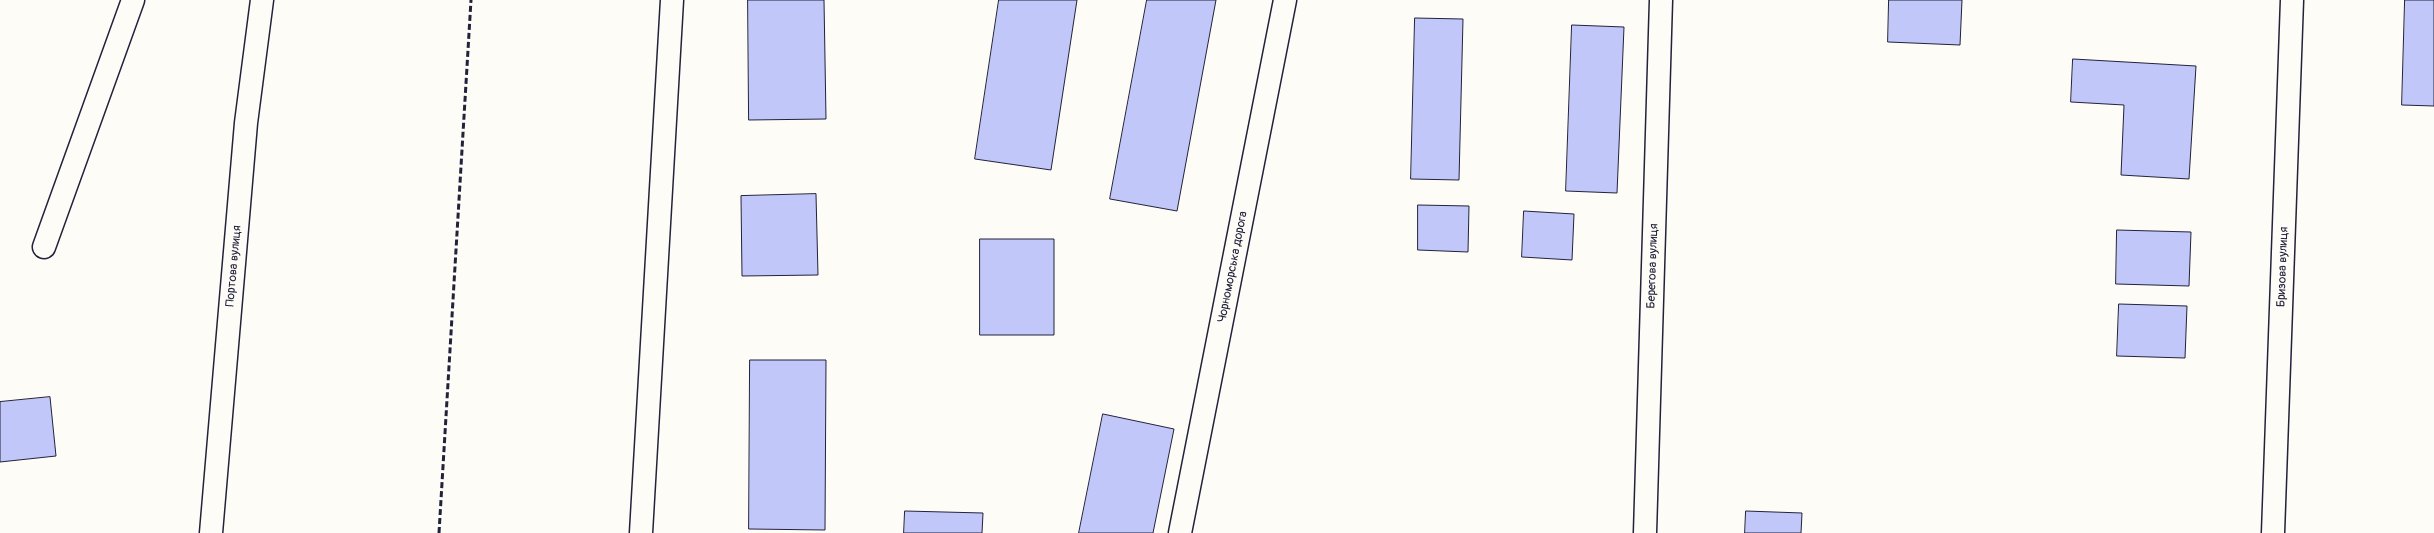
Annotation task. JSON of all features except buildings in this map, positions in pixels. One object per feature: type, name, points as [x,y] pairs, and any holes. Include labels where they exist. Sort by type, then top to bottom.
[{"type":"street","points":[[44,246],[134,0]]},
{"type":"street","name":"Портова вулиця","points":[[211,533],[246,123],[262,0]]},
{"type":"street","points":[[641,533],[672,0]]},
{"type":"street","name":"Чорноморська дорога","points":[[1180,533],[1285,0]]},
{"type":"street","name":"Берегова вулиця","points":[[1645,533],[1661,0]]},
{"type":"street","name":"Бризова вулиця","points":[[2273,533],[2292,0]]},
{"type":"railway","points":[[439,533],[471,0]]}]
